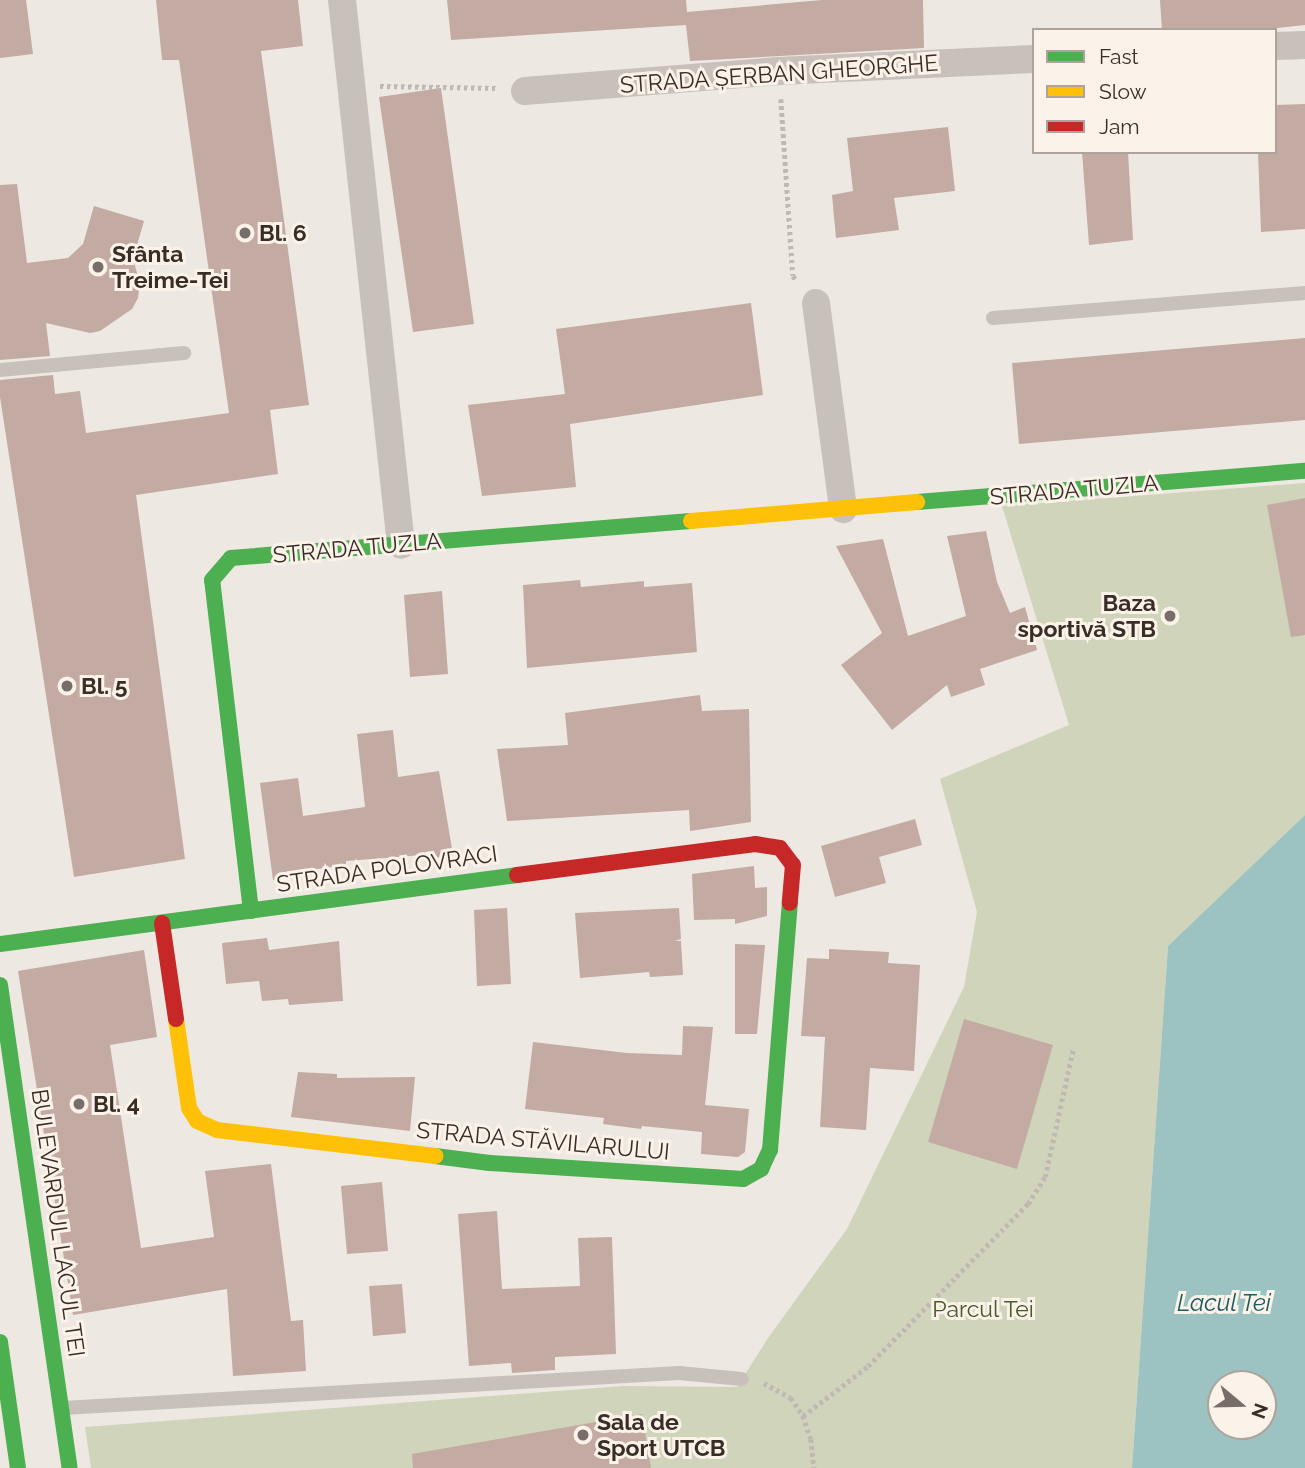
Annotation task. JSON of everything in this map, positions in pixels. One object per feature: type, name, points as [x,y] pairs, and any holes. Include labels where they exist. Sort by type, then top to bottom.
[{"type":"street","points":[[342,0],[401,545]]},
{"type":"street","points":[[1277,46],[1305,45]]},
{"type":"street","name":"STRADA ȘERBAN GHEORGHE","points":[[525,91],[779,71],[1032,58]]},
{"type":"street","points":[[816,303],[843,509]]},
{"type":"street","name":"STRADA TUZLA","points":[[251,911],[212,580],[231,558],[1305,471]]},
{"type":"street","name":"STRADA POLOVRACI","points":[[0,944],[755,844],[780,848]]},
{"type":"street","name":"STRADA STĂVILARULUI","points":[[162,923],[189,1108],[197,1121],[205,1126],[228,1133],[490,1163],[743,1179],[761,1169],[770,1150],[793,865],[780,848]]},
{"type":"street","name":"BULEVARDUL LACUL TEI","points":[[0,985],[70,1468]]},
{"type":"street","points":[[0,1342],[18,1468]]},
{"type":"lane","points":[[993,318],[1305,293]]},
{"type":"lane","points":[[0,370],[184,353]]},
{"type":"lane","points":[[61,1408],[666,1374],[742,1379]]},
{"type":"path","points":[[779,71],[793,276],[816,303]]},
{"type":"path","points":[[351,86],[491,86],[525,91]]},
{"type":"path","points":[[803,1416],[869,1366],[1028,1204],[1045,1177],[1073,1050]]},
{"type":"path","points":[[742,1379],[769,1384],[791,1398],[803,1416],[811,1438],[814,1468]]},
{"type":"green space","name":"Parcul Tei","points":[[1305,483],[1305,815],[1168,946],[1132,1468],[91,1468],[85,1427],[623,1386],[737,1387],[768,1338],[847,1229],[964,987],[977,912],[940,779],[1069,725],[1002,506]]},
{"type":"water","name":"Lacul Tei","points":[[1305,815],[1305,1468],[1132,1468],[1168,946]]},
{"type":"building","points":[[0,0],[26,0],[33,54],[0,58]]},
{"type":"building","points":[[156,0],[298,0],[303,46],[261,51],[309,405],[270,410],[278,474],[136,495],[185,859],[74,877],[0,397],[0,380],[53,375],[55,394],[80,391],[86,433],[229,413],[179,60],[162,60]]},
{"type":"building","points":[[447,0],[686,0],[687,12],[822,0],[923,0],[924,48],[690,61],[686,25],[451,40]]},
{"type":"building","points":[[1160,0],[1305,0],[1305,25],[1276,28],[1162,28]]},
{"type":"building","points":[[441,88],[474,324],[413,332],[379,97]]},
{"type":"building","points":[[1305,104],[1305,229],[1261,232],[1258,154],[1277,154],[1277,105]]},
{"type":"building","points":[[948,127],[955,191],[894,198],[899,230],[836,238],[832,195],[853,191],[847,138]]},
{"type":"building","points":[[1082,154],[1128,154],[1133,240],[1089,245]]},
{"type":"building","points":[[17,184],[27,263],[68,258],[83,244],[94,206],[144,221],[133,259],[140,283],[138,298],[132,309],[100,331],[90,333],[46,323],[50,356],[0,360],[0,185]]},
{"type":"building","points":[[751,303],[763,395],[570,424],[576,487],[482,496],[468,405],[565,394],[556,329]]},
{"type":"building","points":[[1305,338],[1305,420],[1019,444],[1012,363]]},
{"type":"building","points":[[1305,498],[1305,635],[1291,637],[1267,505]]},
{"type":"building","points":[[986,531],[997,582],[1010,613],[1025,607],[1037,650],[980,669],[985,685],[951,697],[947,685],[892,730],[841,665],[882,633],[836,546],[883,539],[908,636],[966,616],[947,536]]},
{"type":"building","points":[[580,580],[581,587],[644,581],[644,587],[692,583],[697,652],[527,668],[523,585]]},
{"type":"building","points":[[442,591],[448,674],[410,677],[404,595]]},
{"type":"building","points":[[700,695],[702,711],[749,709],[751,822],[690,831],[689,810],[507,821],[497,749],[568,745],[565,713]]},
{"type":"building","points":[[393,730],[398,777],[439,771],[453,855],[423,860],[422,855],[346,861],[346,865],[310,870],[311,875],[273,880],[260,783],[298,778],[303,816],[365,807],[357,734]]},
{"type":"building","points":[[915,819],[922,845],[879,857],[886,883],[835,897],[821,846]]},
{"type":"building","points":[[754,866],[755,888],[767,887],[767,916],[735,924],[735,919],[694,920],[692,874]]},
{"type":"building","points":[[507,908],[511,984],[477,986],[474,910]]},
{"type":"building","points":[[679,908],[681,939],[675,941],[681,941],[683,975],[650,977],[649,972],[580,978],[575,913]]},
{"type":"building","points":[[267,938],[269,950],[339,941],[343,1001],[289,1005],[288,999],[262,1001],[259,981],[226,984],[222,943]]},
{"type":"building","points":[[735,944],[765,945],[757,1034],[735,1034]]},
{"type":"building","points":[[829,949],[889,952],[888,963],[920,965],[914,1071],[870,1068],[866,1130],[820,1127],[825,1037],[801,1036],[807,958],[829,959]]},
{"type":"building","name":"Bl. 4","points":[[144,950],[157,1037],[110,1045],[141,1248],[214,1237],[205,1171],[271,1164],[291,1321],[303,1320],[306,1371],[233,1376],[227,1289],[73,1315],[18,971]]},
{"type":"building","points":[[964,1019],[1053,1045],[1017,1169],[928,1142]]},
{"type":"building","points":[[683,1026],[713,1027],[705,1105],[749,1109],[745,1152],[738,1157],[701,1154],[702,1132],[642,1126],[641,1129],[603,1124],[604,1118],[525,1109],[533,1042],[627,1053],[682,1055]]},
{"type":"building","points":[[298,1072],[337,1074],[337,1078],[415,1077],[410,1131],[291,1117]]},
{"type":"building","points":[[382,1182],[388,1251],[347,1254],[341,1186]]},
{"type":"building","points":[[497,1211],[502,1289],[580,1286],[578,1238],[612,1237],[616,1354],[555,1357],[555,1370],[512,1373],[511,1363],[469,1366],[458,1214]]},
{"type":"building","points":[[402,1284],[406,1333],[373,1336],[369,1286]]},
{"type":"building","name":"Sala de Sport UTCB","points":[[642,1414],[651,1468],[413,1468],[412,1454]]},
{"type":"traffic: fast","points":[[917,502],[1305,471]]},
{"type":"traffic: fast","points":[[251,911],[212,580],[231,558],[691,521]]},
{"type":"traffic: fast","points":[[0,944],[517,875]]},
{"type":"traffic: fast","points":[[435,1156],[490,1163],[743,1179],[761,1169],[770,1150],[790,903]]},
{"type":"traffic: fast","points":[[0,985],[70,1468]]},
{"type":"traffic: fast","points":[[0,1342],[18,1468]]},
{"type":"traffic: slow","points":[[691,521],[917,502]]},
{"type":"traffic: slow","points":[[176,1019],[189,1108],[197,1121],[217,1130],[435,1156]]},
{"type":"traffic: jam","points":[[517,875],[755,844],[780,848],[793,865],[790,903]]},
{"type":"traffic: jam","points":[[162,923],[176,1019]]},
{"type":"place","name":"Bl. 6","points":[[245,233]]},
{"type":"place","name":"Sfânta Treime-Tei","points":[[98,267]]},
{"type":"place","name":"Baza sportivă STB","points":[[1170,616]]},
{"type":"place","name":"Bl. 5","points":[[67,686]]},
{"type":"place","name":"Bl. 4","points":[[79,1104]]},
{"type":"place","name":"Sala de Sport UTCB","points":[[583,1435]]}]
